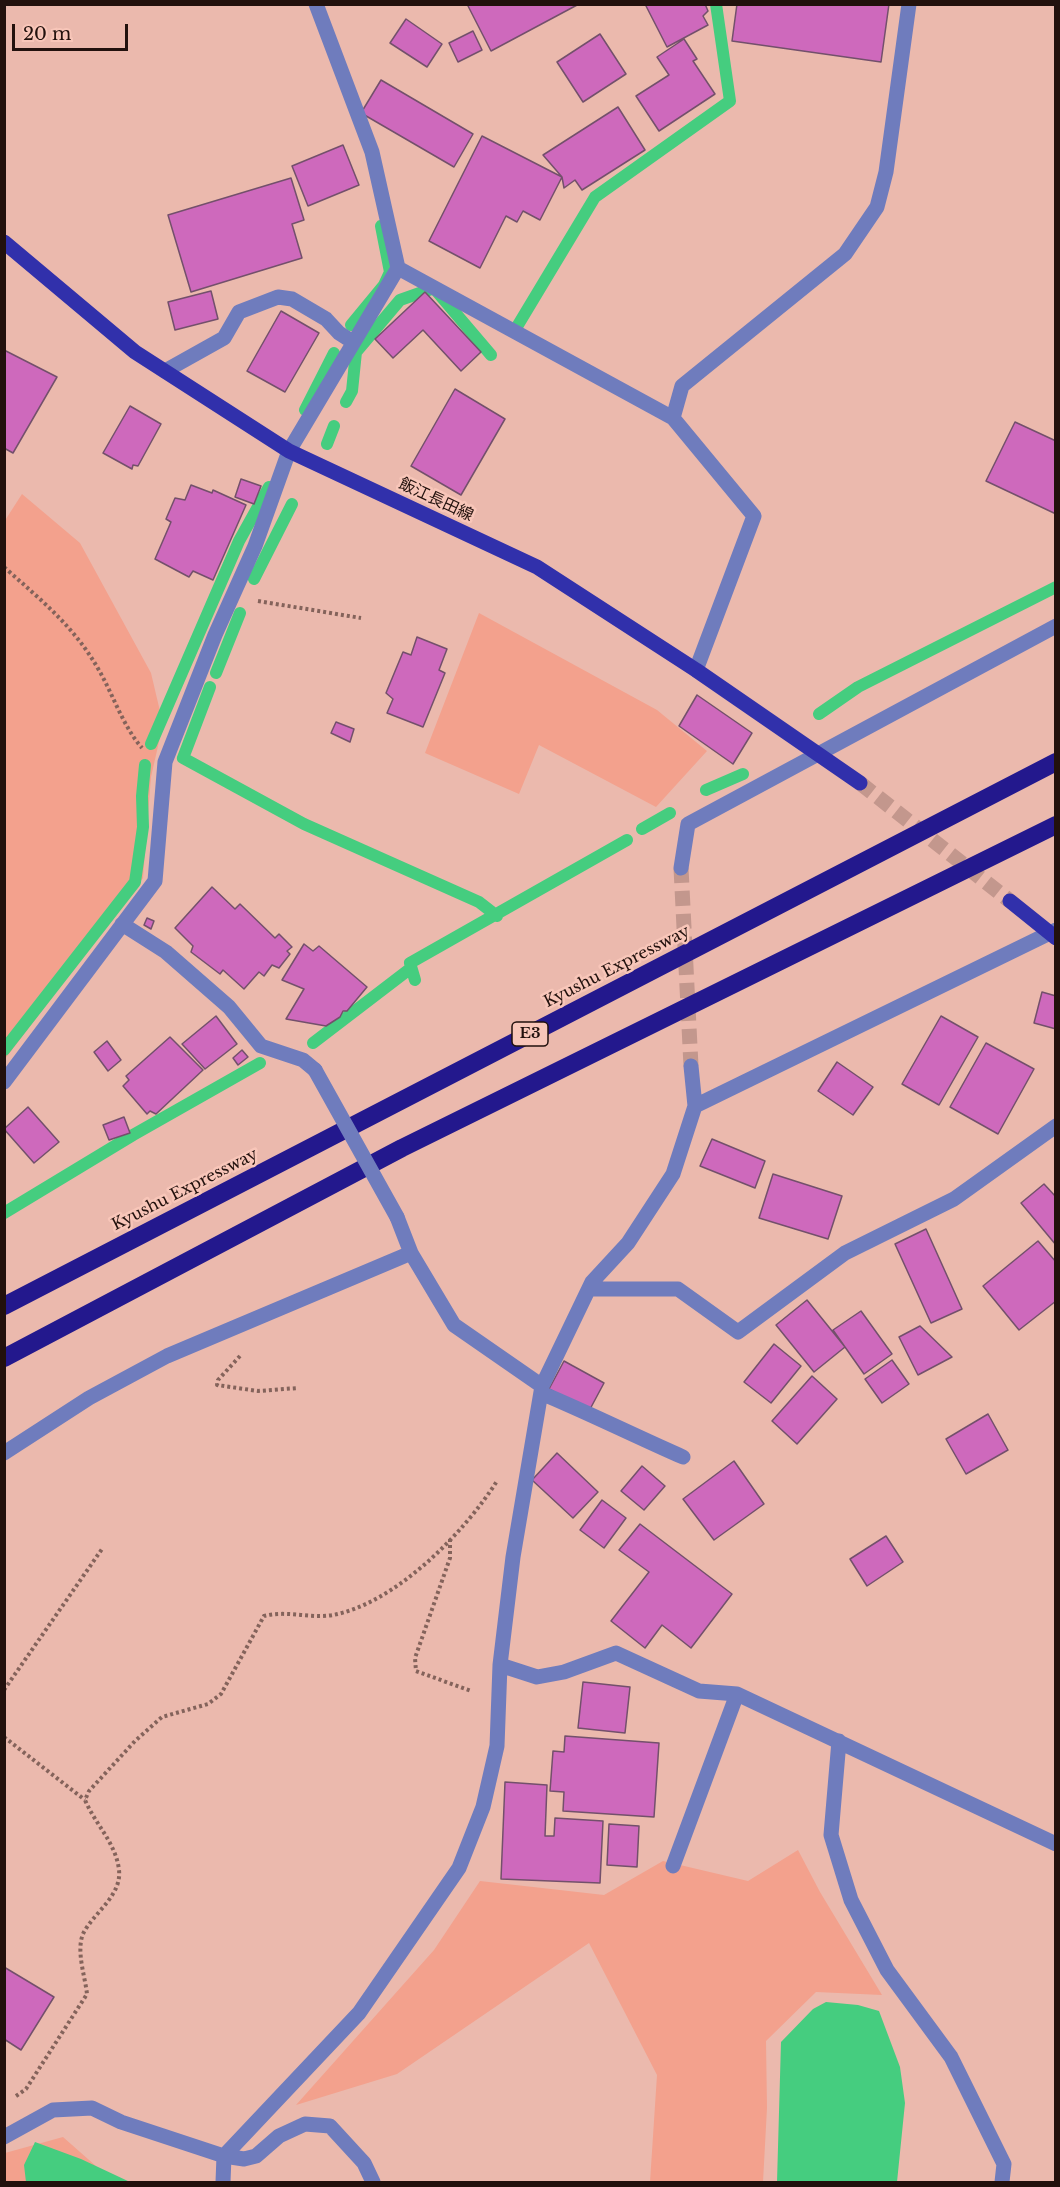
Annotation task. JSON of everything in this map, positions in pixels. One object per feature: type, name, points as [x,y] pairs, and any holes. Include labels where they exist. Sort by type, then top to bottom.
[{"type":"highway","name":"Kyushu Expressway","points":[[4,1306],[1056,762]]},
{"type":"highway","points":[[4,1358],[402,1148],[1056,825]]},
{"type":"main road","name":"飯江長田線","points":[[4,242],[135,352],[289,451],[537,567],[696,670],[860,783]]},
{"type":"main road","points":[[1010,900],[1054,934]]},
{"type":"street","points":[[4,1082],[155,881],[165,762],[255,546],[289,451],[398,268],[372,152],[316,4]]},
{"type":"street","points":[[673,418],[682,386],[845,254],[877,207],[886,172],[909,4]]},
{"type":"street","points":[[398,268],[673,418],[754,516],[696,670]]},
{"type":"street","points":[[165,371],[224,338],[239,312],[278,297],[292,299],[326,319],[339,333],[353,342]]},
{"type":"street","points":[[681,868],[688,824],[818,752],[1056,626]]},
{"type":"street","points":[[122,924],[166,952],[229,1006],[261,1046],[303,1060],[315,1070],[397,1217],[411,1253],[454,1325],[541,1390],[683,1457]]},
{"type":"street","points":[[695,1106],[1054,934]]},
{"type":"street","points":[[223,2182],[224,2156],[359,2013],[459,1868],[483,1807],[497,1746],[500,1665],[513,1557],[541,1390],[592,1282],[628,1243],[673,1174],[695,1106],[691,1066]]},
{"type":"street","points":[[589,1288],[678,1289],[738,1332],[845,1253],[954,1199],[1056,1126]]},
{"type":"street","points":[[4,1452],[89,1398],[167,1356],[411,1253]]},
{"type":"street","points":[[500,1665],[537,1677],[564,1672],[616,1653],[699,1691],[737,1694],[839,1741],[873,1760],[1056,1844]]},
{"type":"street","points":[[673,1866],[737,1694]]},
{"type":"street","points":[[839,1741],[831,1835],[851,1900],[887,1970],[951,2056],[1004,2164],[1002,2182]]},
{"type":"street","points":[[4,2137],[53,2110],[92,2108],[121,2122],[224,2156],[244,2159],[256,2156],[279,2136],[305,2124],[330,2126],[364,2163],[373,2182]]},
{"type":"path","points":[[4,567],[71,627],[100,671],[123,718],[140,746],[165,762]]},
{"type":"path","points":[[233,596],[361,618]]},
{"type":"path","points":[[241,1355],[218,1380],[217,1385],[258,1391],[298,1388]]},
{"type":"path","points":[[85,1800],[89,1791],[135,1741],[162,1717],[208,1704],[221,1694],[264,1616],[277,1612],[304,1616],[332,1615],[365,1605],[409,1578],[483,1503],[498,1478]]},
{"type":"path","points":[[450,1538],[450,1558],[415,1658],[416,1671],[478,1693]]},
{"type":"path","points":[[4,1690],[102,1549]]},
{"type":"path","points":[[4,1737],[85,1800],[91,1815],[116,1852],[120,1873],[114,1891],[84,1934],[81,1950],[87,1994],[26,2089],[12,2100]]},
{"type":"shaded area","points":[[22,494],[80,543],[151,673],[163,724],[151,777],[143,878],[5,1059],[4,522]]},
{"type":"shaded area","points":[[479,613],[657,710],[707,751],[656,807],[539,745],[519,794],[425,753]]},
{"type":"shaded area","points":[[798,1850],[820,1892],[882,1995],[816,1992],[766,2041],[767,2108],[763,2182],[650,2182],[657,2075],[589,1943],[397,2074],[296,2105],[434,1950],[480,1881],[604,1895],[663,1861],[748,1881]]},
{"type":"shaded area","points":[[826,2002],[858,2005],[879,2011],[900,2067],[905,2103],[897,2182],[777,2182],[781,2042],[813,2009]]},
{"type":"shaded area","points":[[63,2137],[114,2182],[5,2182],[5,2153]]},
{"type":"shaded area","points":[[35,2142],[81,2159],[130,2182],[26,2182],[24,2165]]},
{"type":"building","points":[[467,4],[579,4],[491,51]]},
{"type":"building","points":[[645,4],[705,4],[708,11],[703,16],[708,25],[667,47]]},
{"type":"building","points":[[737,4],[889,4],[881,62],[732,41]]},
{"type":"building","points":[[406,19],[442,44],[427,67],[390,43]]},
{"type":"building","points":[[473,31],[482,50],[458,62],[449,43]]},
{"type":"building","points":[[600,34],[626,74],[583,102],[557,62]]},
{"type":"building","points":[[684,39],[697,59],[693,61],[715,94],[659,131],[636,96],[669,75],[657,57]]},
{"type":"building","points":[[381,80],[473,134],[454,167],[361,113]]},
{"type":"building","points":[[618,107],[645,150],[582,190],[575,180],[564,188],[562,177],[543,155]]},
{"type":"building","points":[[482,136],[562,177],[540,220],[523,211],[517,222],[506,216],[480,268],[429,241]]},
{"type":"building","points":[[343,145],[359,185],[308,206],[292,166]]},
{"type":"building","points":[[291,178],[304,220],[292,224],[302,258],[191,292],[168,215]]},
{"type":"building","points":[[211,291],[218,319],[175,330],[168,302]]},
{"type":"building","points":[[425,292],[481,352],[461,371],[423,330],[393,358],[375,339]]},
{"type":"building","points":[[281,311],[319,333],[285,392],[247,371]]},
{"type":"building","points":[[4,350],[57,377],[13,453],[4,448]]},
{"type":"building","points":[[455,389],[505,419],[461,495],[411,466]]},
{"type":"building","points":[[130,406],[161,424],[138,466],[133,465],[132,469],[103,453]]},
{"type":"building","points":[[1015,422],[1056,441],[1056,514],[986,481]]},
{"type":"building","points":[[241,479],[261,486],[254,504],[235,497]]},
{"type":"building","points":[[191,485],[212,493],[213,490],[246,505],[213,580],[193,571],[189,577],[155,559],[171,522],[166,519],[175,498],[185,500]]},
{"type":"building","points":[[417,637],[447,649],[439,670],[445,673],[423,727],[387,713],[393,699],[386,693],[403,652],[411,655]]},
{"type":"building","points":[[697,695],[752,733],[733,764],[679,726]]},
{"type":"building","points":[[336,722],[354,729],[350,742],[331,733]]},
{"type":"building","points":[[212,887],[235,909],[240,904],[275,938],[279,934],[292,947],[287,951],[290,954],[279,968],[272,965],[264,976],[259,972],[244,989],[223,970],[220,974],[191,952],[193,946],[175,928]]},
{"type":"building","points":[[147,918],[154,921],[151,929],[144,925]]},
{"type":"building","points":[[304,944],[313,951],[319,946],[367,987],[347,1011],[343,1011],[340,1017],[326,1026],[286,1019],[304,989],[282,980]]},
{"type":"building","points":[[1042,992],[1056,996],[1056,1029],[1034,1023]]},
{"type":"building","points":[[216,1016],[237,1044],[205,1069],[182,1044]]},
{"type":"building","points":[[941,1016],[978,1037],[939,1105],[902,1084]]},
{"type":"building","points":[[170,1037],[203,1070],[156,1114],[150,1111],[147,1114],[123,1086],[129,1080],[126,1076]]},
{"type":"building","points":[[107,1041],[121,1060],[108,1071],[94,1052]]},
{"type":"building","points":[[986,1043],[1034,1069],[998,1134],[950,1107]]},
{"type":"building","points":[[242,1050],[248,1057],[238,1065],[233,1058]]},
{"type":"building","points":[[837,1062],[873,1087],[853,1115],[818,1091]]},
{"type":"building","points":[[28,1107],[59,1142],[34,1163],[4,1129]]},
{"type":"building","points":[[124,1117],[130,1133],[109,1140],[103,1125]]},
{"type":"building","points":[[712,1139],[765,1161],[755,1188],[700,1166]]},
{"type":"building","points":[[773,1174],[842,1196],[828,1239],[759,1218]]},
{"type":"building","points":[[1044,1184],[1056,1197],[1056,1245],[1021,1203]]},
{"type":"building","points":[[926,1229],[962,1309],[931,1323],[895,1244]]},
{"type":"building","points":[[1038,1241],[1056,1262],[1056,1301],[1019,1330],[983,1286]]},
{"type":"building","points":[[807,1300],[845,1347],[814,1372],[776,1325]]},
{"type":"building","points":[[861,1311],[892,1354],[864,1374],[833,1330]]},
{"type":"building","points":[[920,1326],[952,1357],[918,1375],[899,1337]]},
{"type":"building","points":[[774,1344],[801,1366],[771,1403],[744,1382]]},
{"type":"building","points":[[892,1360],[909,1384],[882,1403],[865,1379]]},
{"type":"building","points":[[564,1361],[604,1383],[589,1411],[549,1389]]},
{"type":"building","points":[[812,1376],[837,1399],[797,1444],[772,1421]]},
{"type":"building","points":[[988,1414],[1008,1450],[966,1474],[946,1439]]},
{"type":"building","points":[[557,1453],[598,1492],[573,1518],[532,1480]]},
{"type":"building","points":[[734,1461],[764,1504],[714,1540],[683,1499]]},
{"type":"building","points":[[642,1466],[665,1486],[644,1510],[621,1491]]},
{"type":"building","points":[[602,1500],[626,1518],[604,1548],[580,1530]]},
{"type":"building","points":[[640,1524],[732,1594],[691,1648],[662,1625],[645,1648],[611,1621],[649,1572],[619,1550]]},
{"type":"building","points":[[886,1536],[903,1562],[867,1586],[850,1559]]},
{"type":"building","points":[[583,1682],[630,1687],[625,1733],[578,1728]]},
{"type":"building","points":[[565,1736],[659,1743],[654,1817],[563,1811],[564,1792],[550,1791],[553,1751],[564,1752]]},
{"type":"building","points":[[505,1782],[547,1785],[545,1836],[554,1836],[555,1818],[603,1821],[600,1883],[501,1879]]},
{"type":"building","points":[[609,1824],[639,1826],[637,1867],[607,1865]]},
{"type":"building","points":[[4,1967],[54,1997],[21,2050],[4,2039]]},
{"type":"waterway","points":[[518,325],[595,197],[730,101],[716,4]]},
{"type":"waterway","points":[[351,325],[384,285],[390,272],[381,226]]},
{"type":"waterway","points":[[346,402],[352,391],[356,352],[400,300],[434,288],[491,355]]},
{"type":"waterway","points":[[305,410],[334,353]]},
{"type":"waterway","points":[[327,444],[334,426]]},
{"type":"waterway","points":[[151,744],[239,541],[269,487]]},
{"type":"waterway","points":[[254,579],[292,504]]},
{"type":"waterway","points":[[819,714],[858,687],[1056,587]]},
{"type":"waterway","points":[[216,673],[240,613]]},
{"type":"waterway","points":[[210,687],[183,758],[304,824],[479,902],[497,916]]},
{"type":"waterway","points":[[4,1050],[135,882],[143,827],[142,796],[145,765]]},
{"type":"waterway","points":[[706,790],[743,774]]},
{"type":"waterway","points":[[642,829],[670,813]]},
{"type":"waterway","points":[[415,980],[410,963],[627,840]]},
{"type":"waterway","points":[[313,1043],[411,968]]},
{"type":"waterway","points":[[4,1213],[133,1135],[260,1063]]},
{"type":"tunnel","points":[[860,783],[1010,901]]},
{"type":"tunnel","points":[[681,868],[691,1066]]}]
